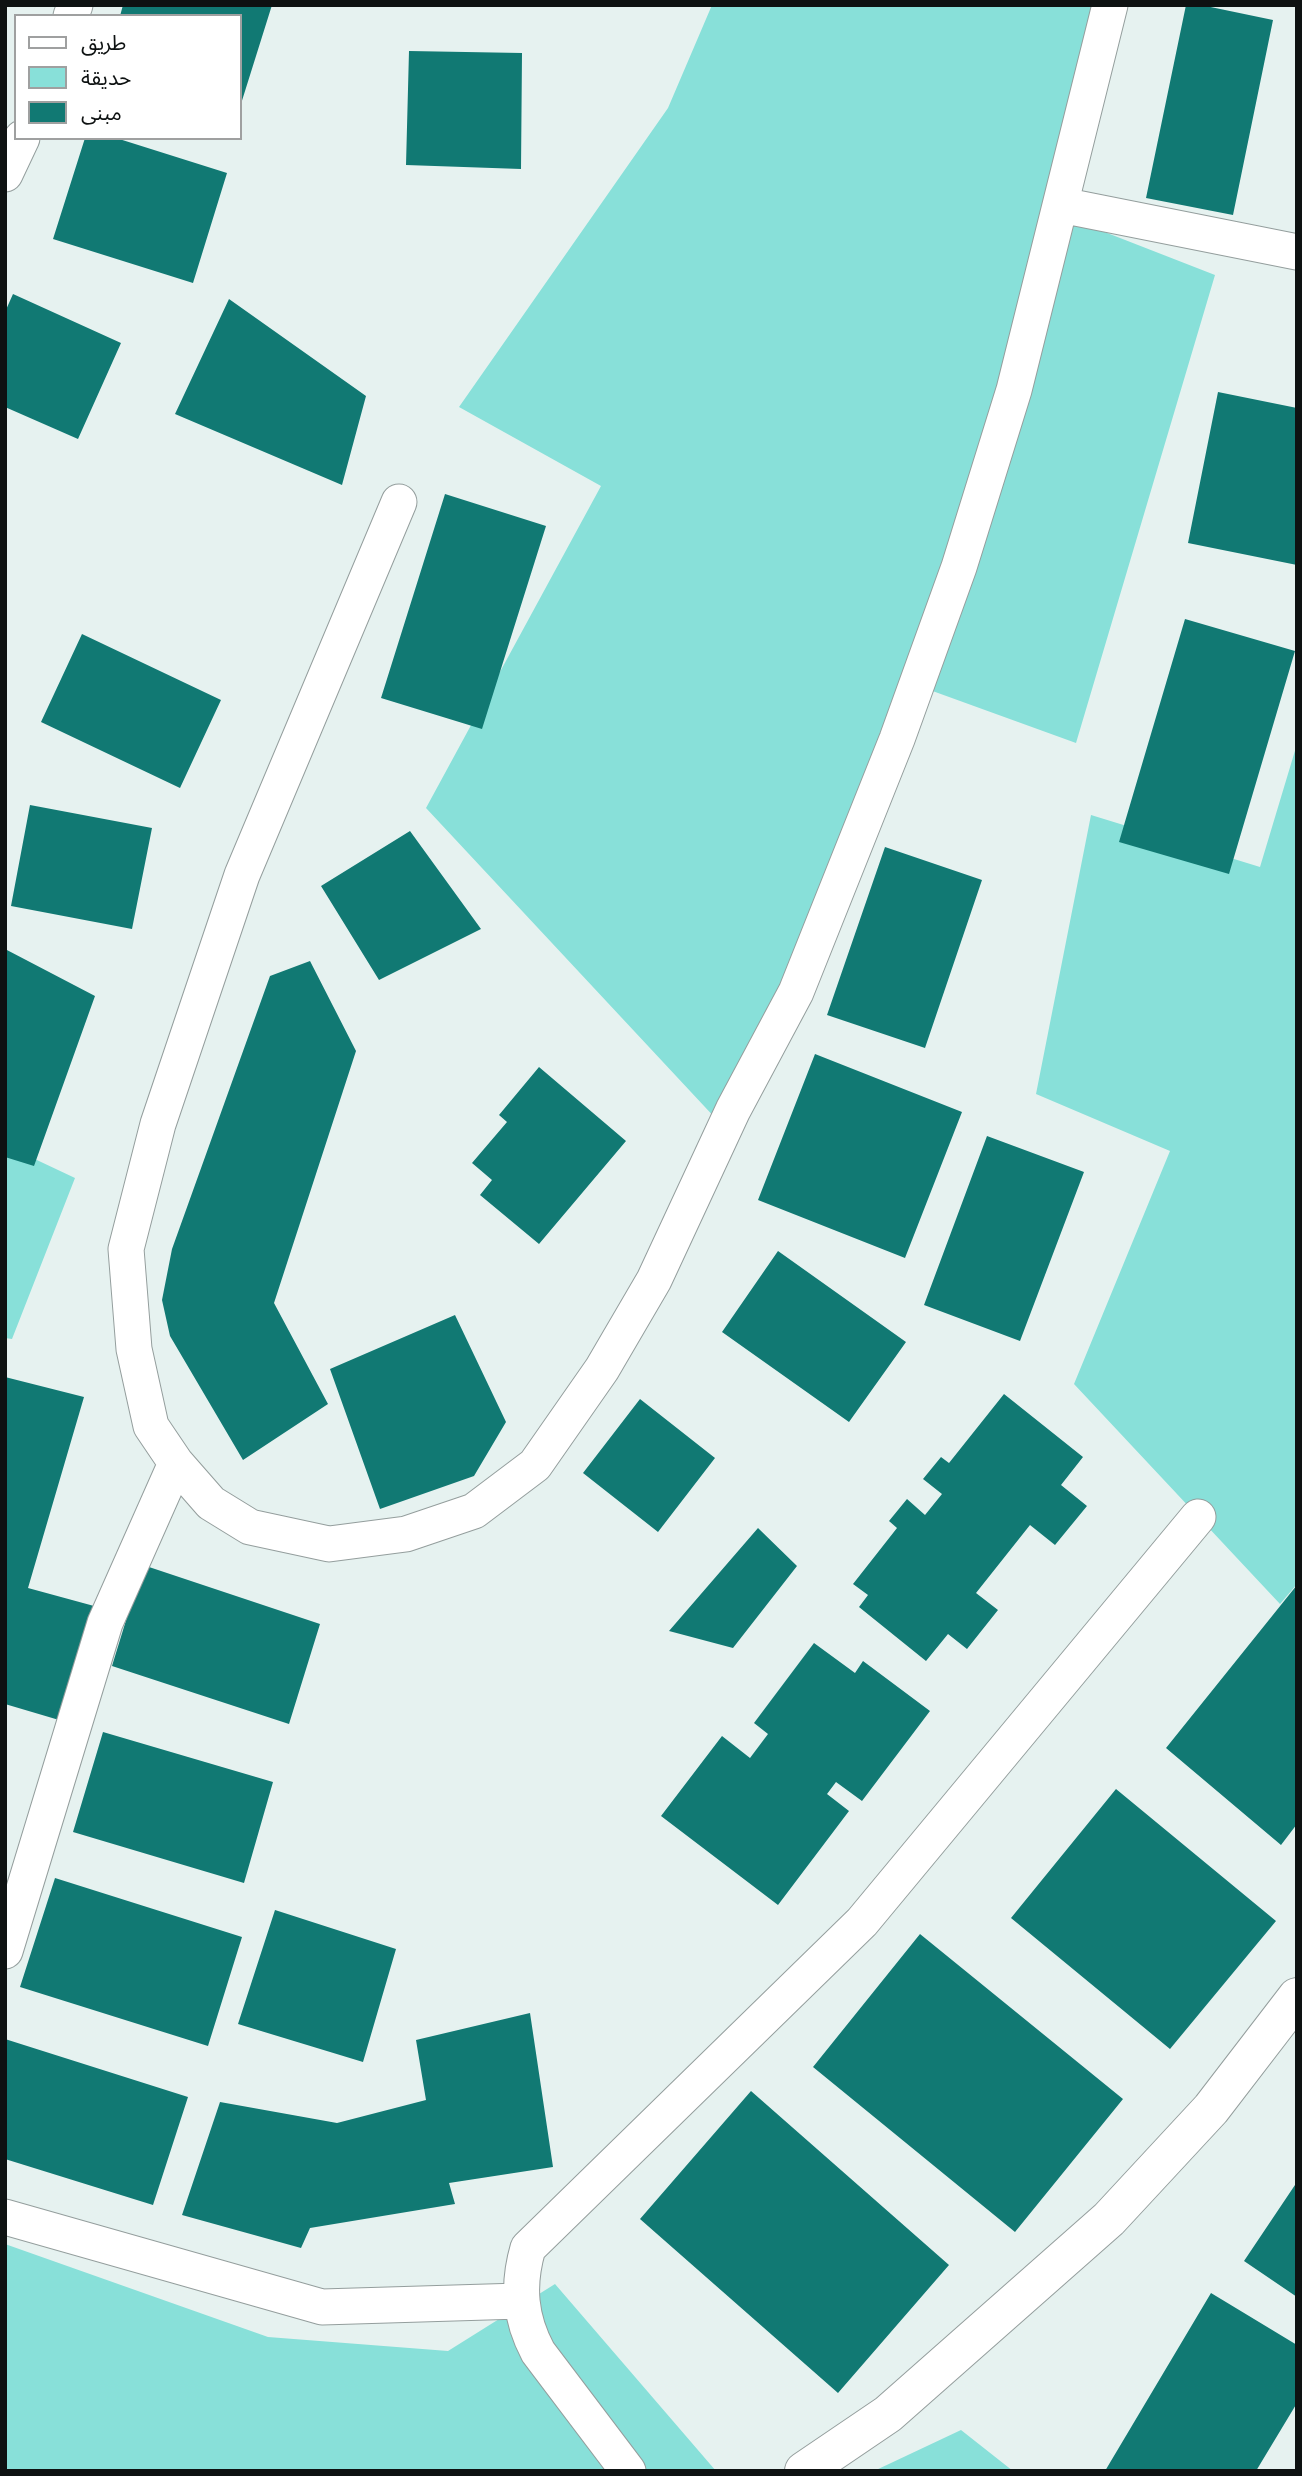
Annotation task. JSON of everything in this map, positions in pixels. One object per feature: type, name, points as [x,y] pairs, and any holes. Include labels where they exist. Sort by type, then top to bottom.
[{"type":"street","points":[[399,502],[242,875],[158,1124],[126,1250],[134,1349],[151,1426],[176,1463],[211,1503],[250,1527],[329,1544],[406,1534],[474,1511],[535,1465],[602,1369],[654,1280],[733,1110],[796,992],[897,739],[959,566],[1014,390],[1110,5]]},
{"type":"street","points":[[5,174],[21,140]]},
{"type":"street","points":[[1061,205],[1297,252]]},
{"type":"street","points":[[5,1951],[105,1623],[176,1463]]},
{"type":"street","points":[[628,2471],[538,2352],[523,2317],[520,2301],[527,2248],[862,1922],[1198,1517]]},
{"type":"street","points":[[804,2471],[888,2414],[1108,2220],[1211,2109],[1297,1997]]},
{"type":"street","points":[[5,2217],[322,2307],[520,2301]]},
{"type":"green space","points":[[712,5],[1097,5],[1043,208],[1215,275],[1076,743],[927,689],[732,1136],[426,808],[601,486],[459,407],[668,108]]},
{"type":"green space","points":[[1297,744],[1297,1584],[1280,1604],[1074,1384],[1170,1151],[1036,1094],[1091,815],[1260,867]]},
{"type":"green space","points":[[5,1145],[75,1178],[12,1339],[5,1338]]},
{"type":"green space","points":[[5,2244],[268,2337],[448,2351],[555,2284],[716,2471],[5,2471]]},
{"type":"green space","points":[[961,2430],[1013,2471],[874,2471]]},
{"type":"building","points":[[123,5],[272,5],[242,101],[242,14],[121,14]]},
{"type":"building","points":[[1186,5],[1201,5],[1273,20],[1233,215],[1146,198]]},
{"type":"building","points":[[409,51],[522,53],[521,169],[406,165]]},
{"type":"building","points":[[84,140],[122,140],[227,173],[193,283],[53,239]]},
{"type":"building","points":[[13,294],[121,343],[78,439],[5,407],[5,312]]},
{"type":"building","points":[[229,299],[366,396],[342,485],[175,414]]},
{"type":"building","points":[[1218,392],[1297,408],[1297,565],[1188,543]]},
{"type":"building","points":[[445,494],[546,526],[482,729],[381,698]]},
{"type":"building","points":[[1185,619],[1295,651],[1229,874],[1119,842]]},
{"type":"building","points":[[82,634],[221,700],[180,788],[41,722]]},
{"type":"building","points":[[30,805],[152,828],[132,929],[11,906]]},
{"type":"building","points":[[410,831],[481,929],[379,980],[321,886]]},
{"type":"building","points":[[885,847],[982,880],[925,1048],[827,1015]]},
{"type":"building","points":[[5,949],[95,996],[34,1166],[5,1157]]},
{"type":"building","points":[[310,961],[356,1051],[274,1303],[328,1404],[243,1460],[170,1336],[162,1300],[172,1249],[270,976]]},
{"type":"building","points":[[815,1054],[962,1112],[905,1258],[758,1200]]},
{"type":"building","points":[[539,1067],[626,1141],[539,1244],[480,1195],[492,1180],[472,1163],[507,1122],[499,1115]]},
{"type":"building","points":[[987,1136],[1084,1172],[1020,1341],[924,1305]]},
{"type":"building","points":[[778,1251],[906,1342],[849,1422],[722,1332]]},
{"type":"building","points":[[455,1315],[506,1422],[474,1476],[380,1509],[330,1369]]},
{"type":"building","points":[[5,1377],[84,1397],[28,1588],[94,1606],[59,1720],[5,1704]]},
{"type":"building","points":[[1004,1394],[1083,1457],[1061,1485],[1087,1506],[1055,1545],[1030,1525],[976,1593],[998,1610],[967,1649],[948,1634],[926,1661],[859,1607],[868,1595],[853,1584],[897,1528],[889,1521],[907,1499],[925,1515],[942,1494],[923,1479],[941,1457],[949,1463]]},
{"type":"building","points":[[640,1399],[715,1458],[658,1532],[583,1473]]},
{"type":"building","points":[[758,1528],[797,1566],[733,1648],[669,1631]]},
{"type":"building","points":[[143,1565],[320,1624],[289,1724],[112,1666]]},
{"type":"building","points":[[1297,1585],[1297,1824],[1281,1845],[1166,1748]]},
{"type":"building","points":[[814,1643],[855,1673],[863,1661],[930,1711],[862,1801],[836,1782],[827,1794],[849,1811],[778,1905],[661,1816],[722,1736],[750,1758],[768,1734],[754,1723]]},
{"type":"building","points":[[103,1732],[273,1782],[244,1883],[73,1832]]},
{"type":"building","points":[[1116,1789],[1276,1921],[1170,2049],[1011,1918]]},
{"type":"building","points":[[55,1878],[242,1937],[208,2046],[20,1987]]},
{"type":"building","points":[[275,1910],[396,1949],[363,2062],[238,2024]]},
{"type":"building","points":[[920,1934],[1123,2099],[1015,2232],[813,2067]]},
{"type":"building","points":[[530,2013],[553,2167],[449,2183],[455,2204],[310,2228],[301,2248],[182,2215],[220,2102],[337,2123],[426,2100],[416,2040]]},
{"type":"building","points":[[5,2039],[188,2097],[153,2205],[5,2159]]},
{"type":"building","points":[[751,2091],[949,2265],[838,2393],[640,2219]]},
{"type":"building","points":[[1297,2182],[1297,2297],[1244,2261]]},
{"type":"building","points":[[1211,2293],[1297,2345],[1297,2403],[1256,2471],[1105,2471]]}]
